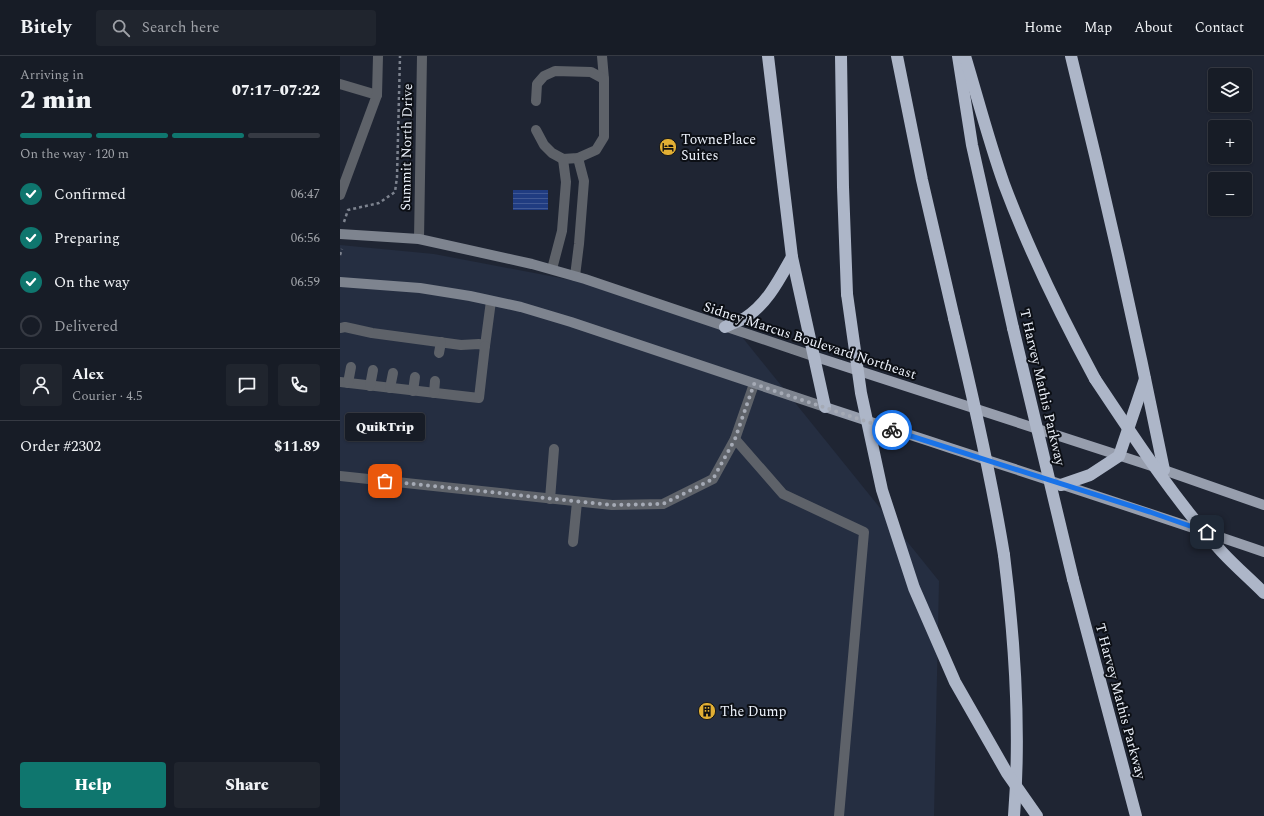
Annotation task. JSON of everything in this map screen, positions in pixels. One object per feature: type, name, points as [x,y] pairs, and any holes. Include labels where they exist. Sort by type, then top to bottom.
[{"type":"highway","points":[[768,56],[792,257],[825,407]]},
{"type":"highway","points":[[841,56],[843,187],[848,294],[861,393],[882,490],[914,588],[955,682],[1007,773],[1037,816]]},
{"type":"highway","points":[[897,56],[922,180],[982,436],[994,493],[1004,555],[1011,607],[1015,660],[1017,726],[1014,816]]},
{"type":"highway","name":"T Harvey Mathis Parkway","points":[[958,56],[972,145],[1013,328],[1073,579],[1136,816]]},
{"type":"highway","points":[[965,56],[1004,185],[1037,263],[1068,328],[1095,379],[1151,462],[1187,509],[1223,553],[1264,592]]},
{"type":"highway","points":[[1071,56],[1146,378],[1164,470]]},
{"type":"highway","points":[[725,327],[745,318],[763,303],[778,283],[792,257]]},
{"type":"highway","points":[[1061,485],[1090,475],[1118,456],[1146,378]]},
{"type":"main road","name":"Sidney Marcus Boulevard Northeast","points":[[341,230],[419,239],[552,269],[813,356],[1164,470],[1264,505]]},
{"type":"main road","points":[[340,282],[420,288],[470,296],[521,307],[571,322],[1061,485],[1150,512],[1264,552]]},
{"type":"street","points":[[340,195],[377,95],[378,56]]},
{"type":"street","name":"Summit North Drive","points":[[419,239],[422,56]]},
{"type":"street","points":[[536,130],[544,145],[552,153],[563,159],[578,158],[596,150],[604,137],[604,79],[602,56]]},
{"type":"street","points":[[536,101],[537,84],[544,76],[554,71],[591,72],[604,79]]},
{"type":"street","points":[[340,84],[377,95]]},
{"type":"street","points":[[575,276],[580,244],[584,181],[578,158]]},
{"type":"street","points":[[552,269],[562,231],[566,182],[563,159]]},
{"type":"street","points":[[351,367],[344,383],[479,398],[491,301]]},
{"type":"street","points":[[340,328],[345,327],[356,335],[398,342],[420,339],[461,345],[479,344],[485,346]]},
{"type":"street","points":[[419,350],[420,339]]},
{"type":"street","points":[[439,354],[441,342]]},
{"type":"street","points":[[370,386],[373,370]]},
{"type":"street","points":[[390,388],[393,373]]},
{"type":"street","points":[[413,391],[415,377]]},
{"type":"street","points":[[434,393],[435,381]]},
{"type":"street","points":[[340,476],[577,502],[612,505],[663,504],[713,479],[735,439],[754,384]]},
{"type":"street","points":[[735,439],[783,494],[864,532],[839,816]]},
{"type":"street","points":[[550,499],[554,449]]},
{"type":"street","points":[[573,542],[577,502]]},
{"type":"path","points":[[341,230],[348,210],[379,203],[395,192],[397,177],[400,56]]},
{"type":"shaded area","points":[[340,245],[434,254],[613,288],[730,322],[939,581],[934,816],[340,816]]},
{"type":"water","points":[[513,190],[548,190],[548,210],[513,210]]},
{"type":"way so far","points":[[385,481],[612,505],[663,504],[713,479],[735,439],[754,384],[892,430]]},
{"type":"place","name":"TownePlace Suites","points":[[668,147]]},
{"type":"place","name":"QuikTrip","points":[[385,481]]},
{"type":"place","name":"The Dump","points":[[707,711]]},
{"type":"route","points":[[892,430],[1061,485],[1150,512],[1207,532]]}]
